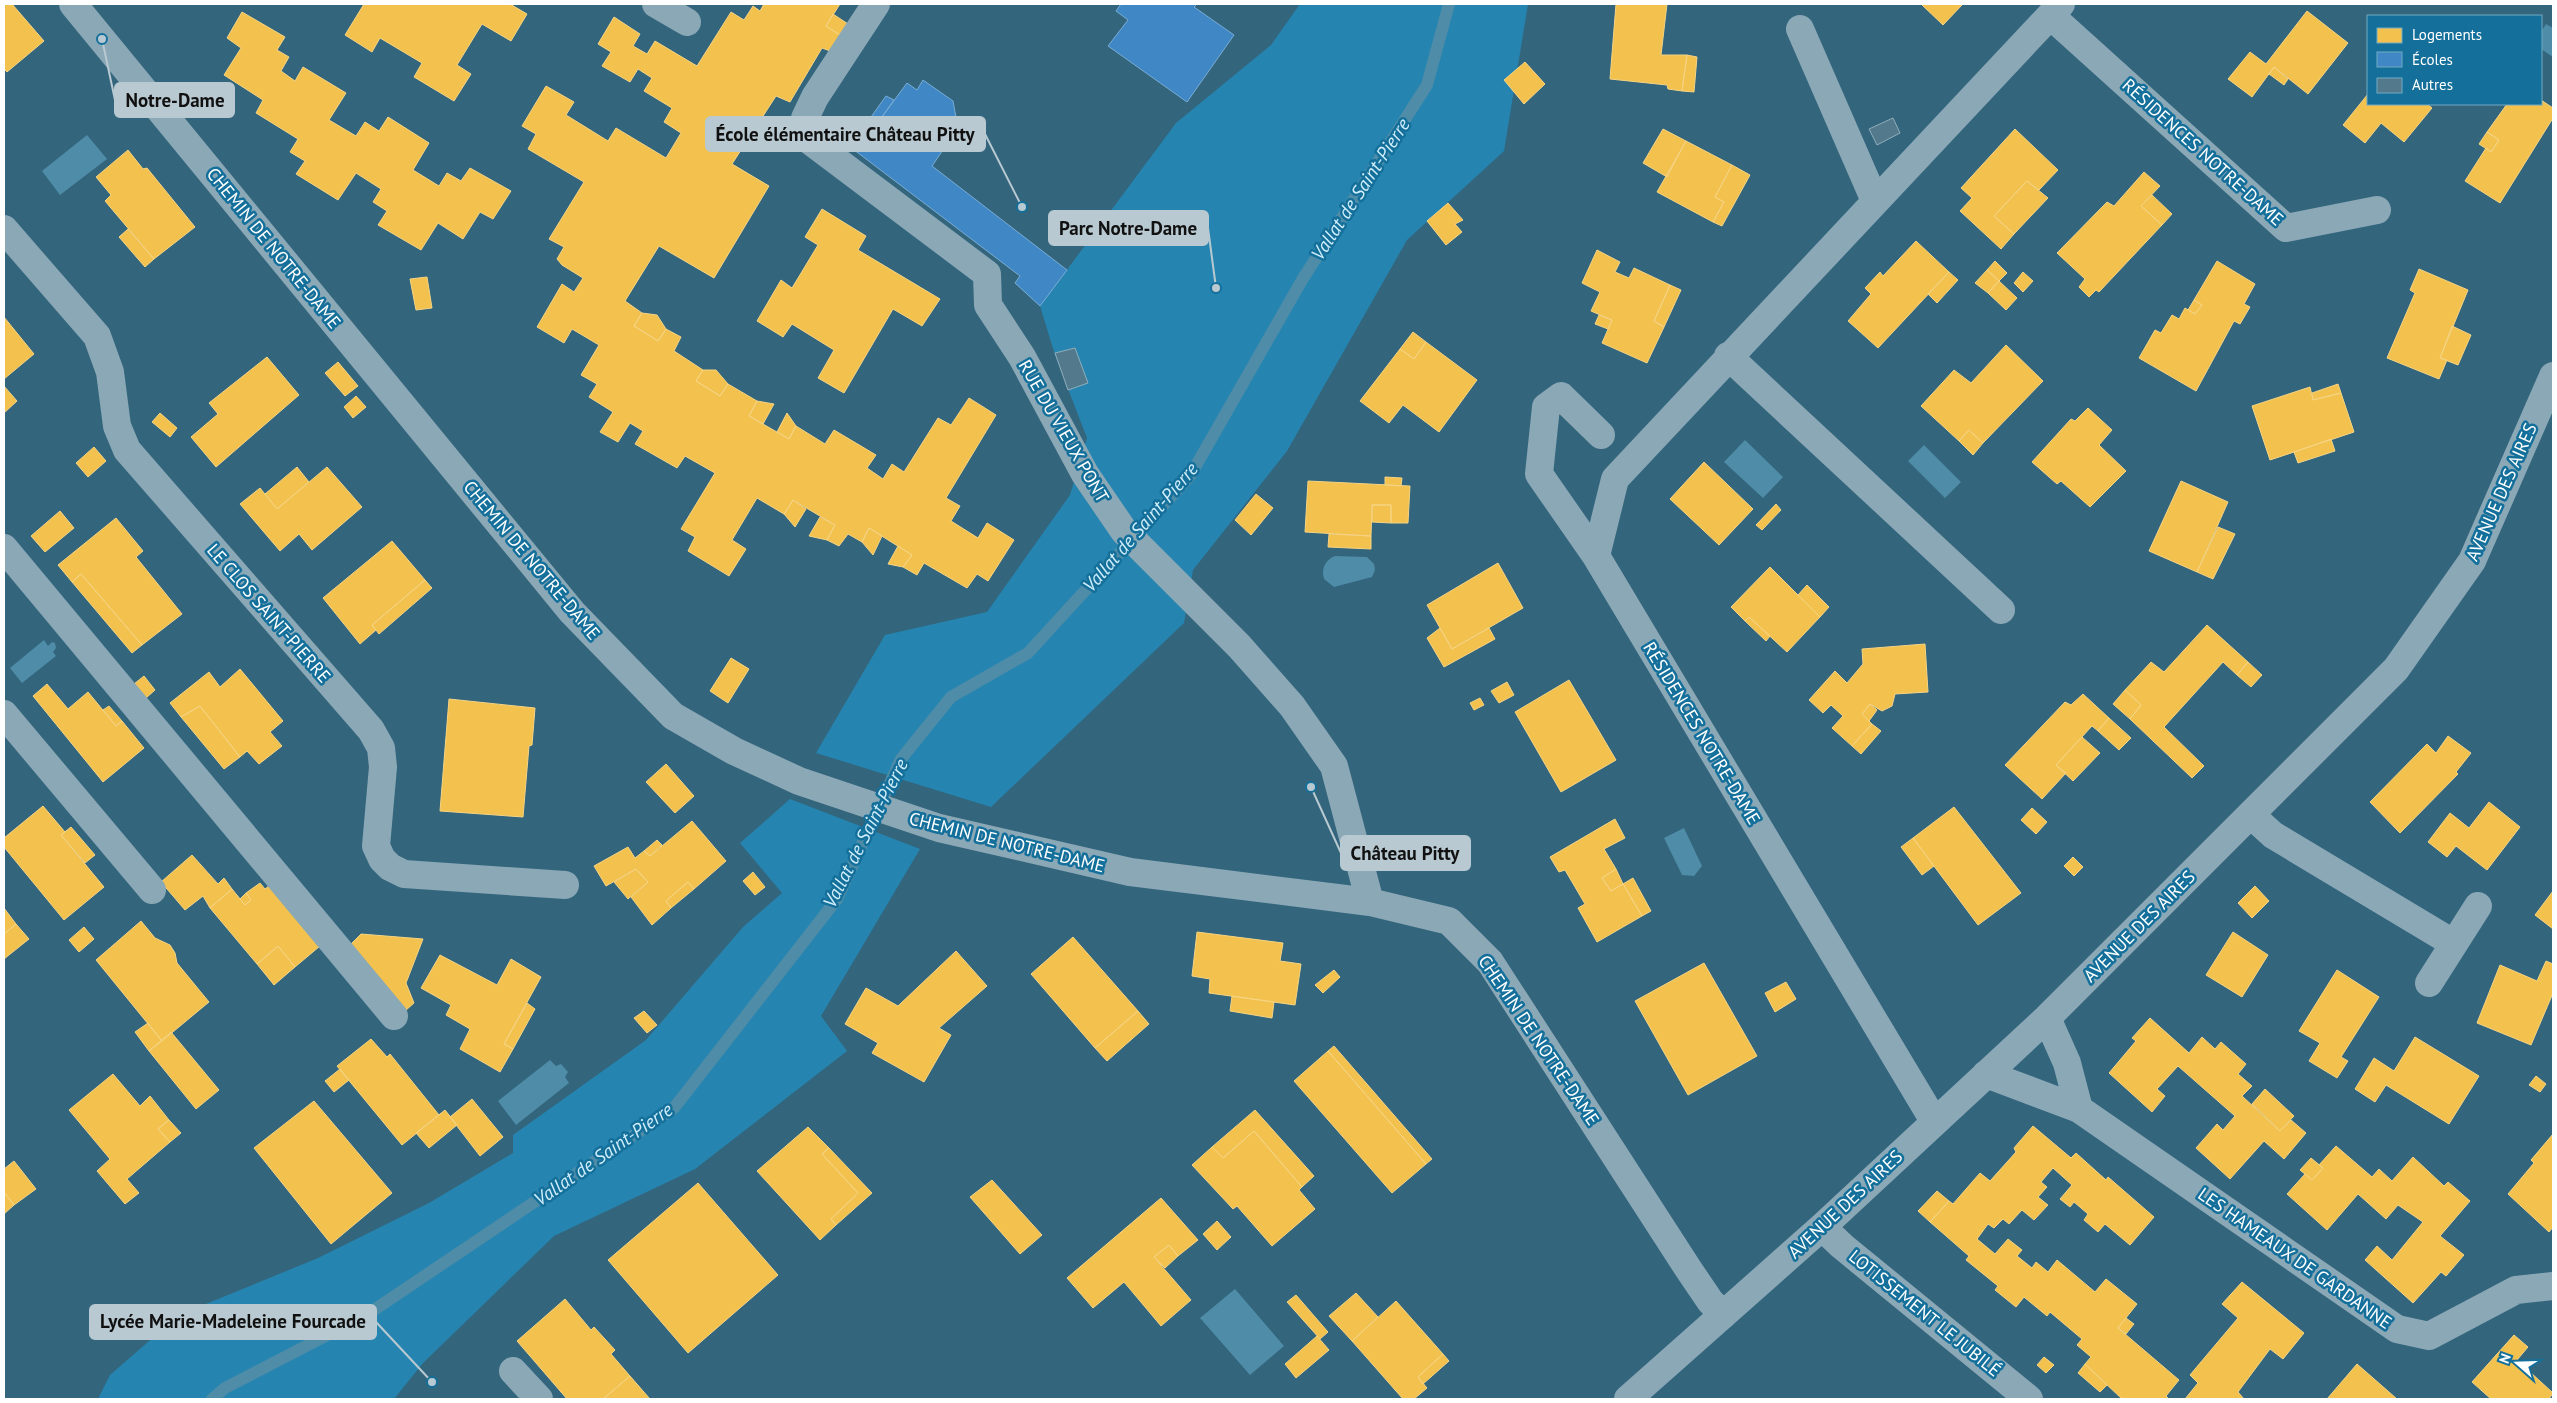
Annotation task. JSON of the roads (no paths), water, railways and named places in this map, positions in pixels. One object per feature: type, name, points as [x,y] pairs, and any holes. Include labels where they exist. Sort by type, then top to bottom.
[{"type":"street","name":"CHEMIN DE NOTRE-DAME","points":[[73,4],[572,612],[674,716],[734,751],[799,781],[939,828],[1130,872],[1370,902],[1449,921],[1490,962],[1689,1270],[1710,1301],[1723,1315]]},
{"type":"street","points":[[656,4],[687,22]]},
{"type":"street","name":"RUE DU VIEUX PONT","points":[[876,4],[815,97],[805,118],[809,140],[987,274],[988,305],[1022,357],[1085,474],[1133,539],[1246,653],[1292,706],[1334,766],[1370,902]]},
{"type":"street","name":"RÉSIDENCES NOTRE-DAME","points":[[1934,1121],[1596,556],[1615,479],[1728,356],[2056,10],[2286,228],[2377,210]]},
{"type":"street","points":[[1800,28],[1875,201]]},
{"type":"street","name":"LE CLOS SAINT-PIERRE","points":[[4,229],[98,336],[110,372],[116,426],[127,450],[370,730],[381,748],[383,767],[376,846],[382,859],[404,874],[565,885]]},
{"type":"street","points":[[1728,356],[2001,610]]},
{"type":"street","name":"AVENUE DES AIRES","points":[[1628,1399],[1822,1227],[2047,1018],[2396,669],[2472,561],[2553,376]]},
{"type":"street","points":[[1596,556],[1539,474],[1546,407],[1561,396],[1601,436]]},
{"type":"street","points":[[4,548],[394,1016]]},
{"type":"street","points":[[4,714],[152,890]]},
{"type":"street","points":[[2251,815],[2273,836],[2453,943]]},
{"type":"street","points":[[2429,983],[2478,906]]},
{"type":"street","points":[[2047,1018],[2067,1063],[2079,1109]]},
{"type":"street","name":"LES HAMEAUX DE GARDANNE","points":[[1986,1074],[2079,1109],[2397,1329],[2429,1336],[2516,1290],[2553,1286]]},
{"type":"street","name":"LOTISSEMENT LE JUBILÉ","points":[[1822,1227],[1842,1246],[2029,1399]]},
{"type":"street","points":[[513,1371],[539,1399]]},
{"type":"waterway","name":"Vallat de Saint-Pierre","points":[[212,1399],[225,1388],[368,1314],[674,1108],[837,899],[901,759],[951,697],[1028,653],[1190,476],[1302,280],[1427,85],[1449,4]]},
{"type":"place","name":"Notre-Dame","points":[[102,39]]},
{"type":"place","name":"École élémentaire Château Pitty","points":[[1022,207]]},
{"type":"place","name":"Parc Notre-Dame","points":[[1216,288]]},
{"type":"place","name":"Château Pitty","points":[[1311,787]]},
{"type":"place","name":"Lycée Marie-Madeleine Fourcade","points":[[432,1382]]}]
